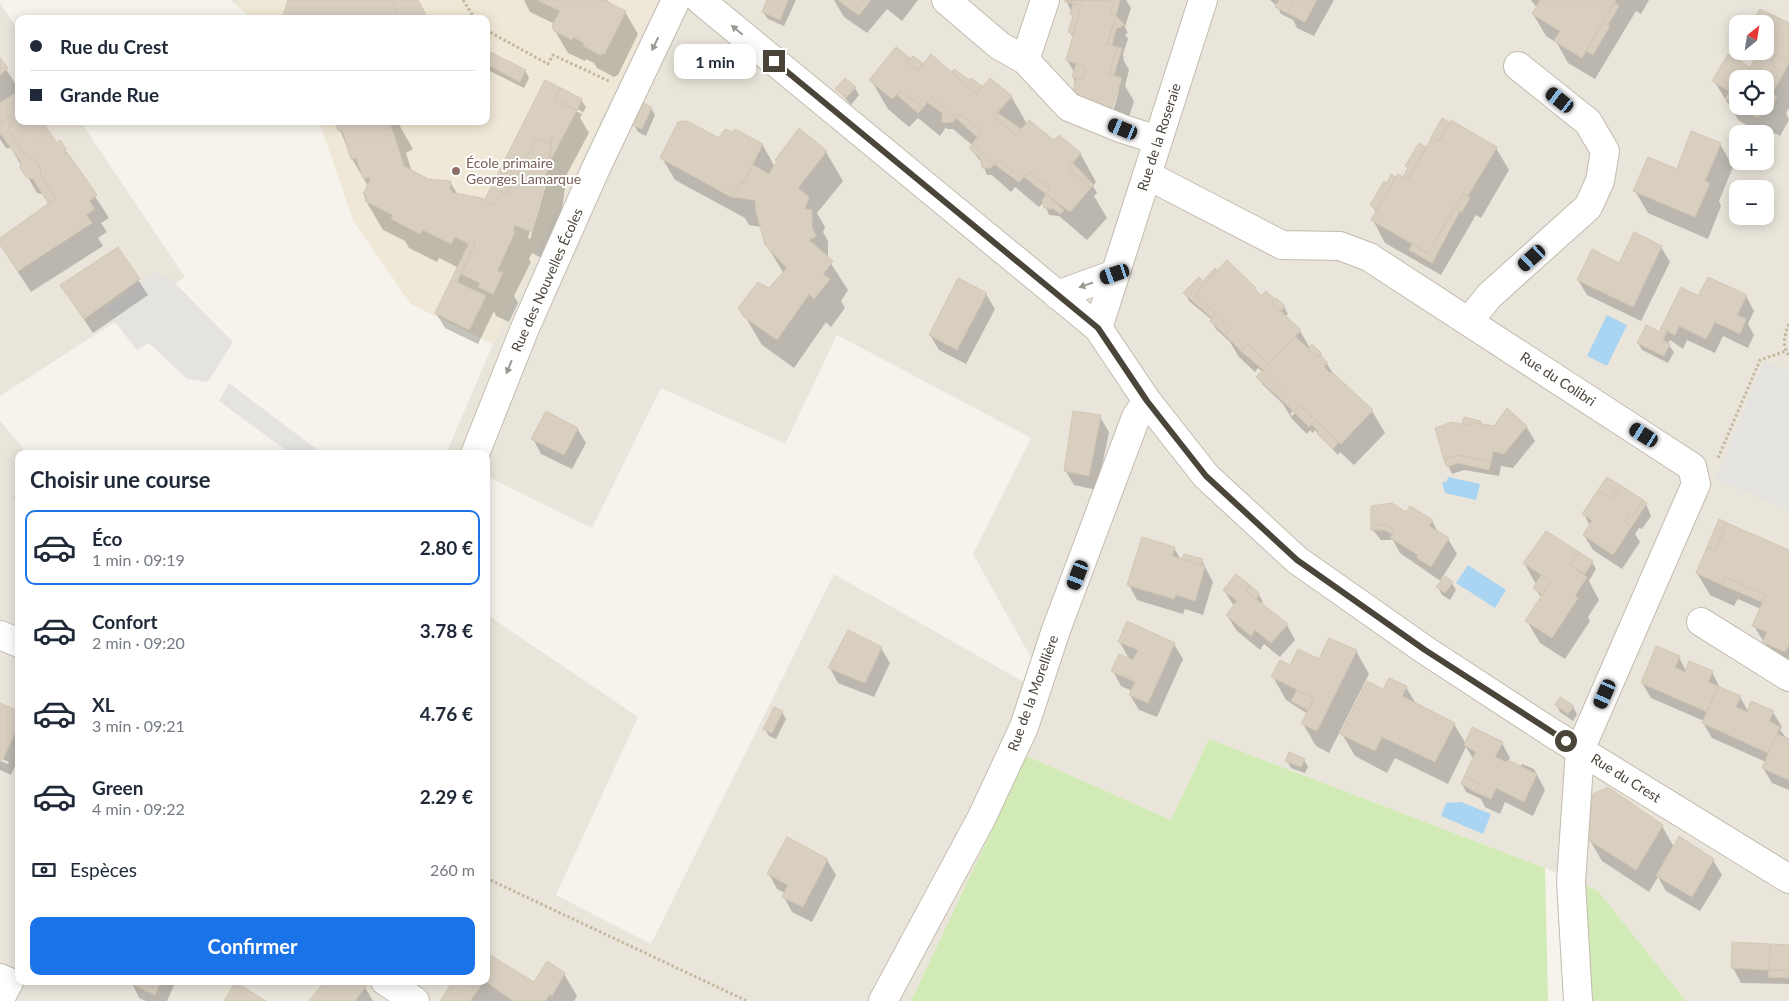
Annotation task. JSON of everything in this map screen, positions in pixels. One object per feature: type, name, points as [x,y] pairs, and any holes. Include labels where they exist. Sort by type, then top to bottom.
[{"type":"street","name":"Rue des Nouvelles Écoles","points":[[477,450],[524,328],[676,0]]},
{"type":"street","name":"Rue du Crest","points":[[700,0],[1098,328],[1147,401],[1206,476],[1297,560],[1425,650],[1580,750],[1789,879]]},
{"type":"street","points":[[946,0],[1000,46],[1025,60],[1069,107],[1123,129],[1158,140]]},
{"type":"street","points":[[1025,60],[1045,0]]},
{"type":"street","name":"Rue de la Roseraie","points":[[1098,328],[1203,0]]},
{"type":"street","points":[[1470,321],[1489,296],[1588,207],[1600,181],[1605,151],[1588,122],[1518,66]]},
{"type":"street","name":"Rue du Colibri","points":[[1147,175],[1282,245],[1340,246],[1369,258],[1470,321],[1692,467],[1696,484],[1580,750],[1571,882],[1578,1001]]},
{"type":"street","points":[[1057,295],[1115,274]]},
{"type":"street","name":"Rue de la Morellière","points":[[883,1001],[981,819],[1024,727],[1056,630],[1136,417],[1147,401]]},
{"type":"street","points":[[1701,622],[1789,677]]},
{"type":"street","points":[[0,635],[15,641]]},
{"type":"street","points":[[0,978],[9,982],[0,999]]},
{"type":"street","points":[[391,985],[415,1001]]},
{"type":"path","points":[[465,1],[473,15]]},
{"type":"path","points":[[490,32],[548,64],[553,55],[632,92]]},
{"type":"path","points":[[1789,324],[1784,334],[1786,351],[1789,356]]},
{"type":"path","points":[[490,880],[747,1001]]},
{"type":"shaded area","points":[[231,0],[1789,0],[1789,1001],[1686,1001],[1598,891],[1545,868],[1209,739],[1171,820],[1027,756],[1049,690],[973,554],[1031,438],[837,335],[785,444],[661,388],[592,528],[490,478],[490,450],[448,450],[493,344],[411,304],[354,222],[320,125],[490,125],[490,15],[248,15]]},
{"type":"shaded area","name":"École primaire Georges Lamarque","points":[[240,0],[658,0],[493,344],[411,304],[354,222],[320,125],[490,125],[490,15],[248,15],[237,5]]},
{"type":"shaded area","points":[[0,3],[15,25],[15,125],[83,125],[185,277],[0,396]]},
{"type":"shaded area","points":[[156,271],[172,280],[233,342],[208,382],[187,379],[149,343],[137,350],[105,309]]},
{"type":"shaded area","points":[[1764,361],[1789,371],[1789,510],[1716,479]]},
{"type":"shaded area","points":[[229,383],[318,450],[286,450],[219,401]]},
{"type":"shaded area","points":[[0,421],[25,450],[15,450],[15,985],[490,985],[490,617],[638,717],[556,895],[651,944],[834,574],[1029,685],[1004,744],[1027,758],[911,1001],[0,1001]]},
{"type":"green space","points":[[1209,739],[1545,868],[1548,1001],[911,1001],[1027,756],[1171,820]]},
{"type":"green space","points":[[1583,884],[1598,891],[1686,1001],[1593,1001]]},
{"type":"water","points":[[1607,315],[1627,325],[1607,366],[1587,356]]},
{"type":"water","points":[[1448,477],[1480,484],[1476,500],[1445,493],[1442,483],[1447,481]]},
{"type":"water","points":[[1468,565],[1506,590],[1495,608],[1456,583]]},
{"type":"water","points":[[1461,802],[1491,814],[1483,834],[1441,816],[1446,803]]},
{"type":"building","points":[[288,0],[392,0],[399,15],[283,15]]},
{"type":"building","points":[[392,0],[418,0],[426,15],[399,15]]},
{"type":"building","points":[[537,0],[604,0],[626,11],[605,53],[600,55],[583,46],[584,43],[573,37],[572,40],[554,31],[552,26],[560,11]]},
{"type":"building","points":[[767,0],[788,0],[780,20],[762,12]]},
{"type":"building","points":[[838,0],[863,0],[854,12]]},
{"type":"building","points":[[863,0],[871,0],[859,15],[854,12]]},
{"type":"building","points":[[1114,0],[1110,15],[1116,16],[1107,44],[1117,47],[1109,74],[1122,78],[1112,108],[1072,96],[1076,78],[1082,80],[1086,67],[1066,60],[1081,6],[1064,1]]},
{"type":"building","points":[[1114,0],[1120,0],[1116,16],[1110,15]]},
{"type":"building","points":[[1279,0],[1294,0],[1287,13],[1275,7]]},
{"type":"building","points":[[1294,0],[1317,0],[1305,22],[1287,13]]},
{"type":"building","points":[[1540,0],[1616,0],[1582,58],[1554,41],[1560,31],[1532,14]]},
{"type":"building","points":[[1615,3],[1619,6],[1608,25],[1603,22]]},
{"type":"building","points":[[1073,4],[1081,6],[1074,34],[1068,32],[1073,16],[1070,14]]},
{"type":"building","points":[[1760,9],[1772,15],[1756,15]]},
{"type":"building","points":[[1116,16],[1125,25],[1116,29],[1112,45],[1107,44]]},
{"type":"building","points":[[1774,16],[1789,23],[1789,62],[1776,54],[1774,58]]},
{"type":"building","points":[[1603,22],[1610,26],[1593,55],[1586,51]]},
{"type":"building","points":[[896,47],[910,58],[907,63],[918,71],[931,54],[976,94],[990,78],[1012,96],[994,117],[1016,135],[1029,120],[1054,140],[1059,135],[1081,153],[1068,169],[1091,188],[1070,212],[1046,194],[1050,189],[1029,171],[1022,179],[998,159],[994,164],[972,144],[982,131],[960,114],[956,118],[931,97],[923,108],[901,90],[892,99],[869,80]]},
{"type":"building","points":[[1117,47],[1122,48],[1114,75],[1109,74]]},
{"type":"building","points":[[490,52],[526,70],[520,82],[490,66]]},
{"type":"building","points":[[1728,54],[1729,60],[1738,60],[1750,67],[1754,60],[1773,60],[1774,67],[1784,73],[1774,90],[1774,70],[1729,70],[1729,91],[1712,81]]},
{"type":"building","points":[[1776,54],[1789,62],[1784,73],[1774,67],[1772,61]]},
{"type":"building","points":[[913,56],[923,63],[918,71],[907,63]]},
{"type":"building","points":[[0,58],[8,68],[0,75]]},
{"type":"building","points":[[1076,64],[1086,67],[1082,80],[1072,77]]},
{"type":"building","points":[[954,69],[969,80],[971,78],[982,86],[976,94],[952,72]]},
{"type":"building","points":[[845,78],[856,87],[846,98],[835,89]]},
{"type":"building","points":[[545,80],[561,88],[554,99],[577,110],[550,161],[552,135],[548,144],[536,139],[507,195],[501,191],[494,206],[485,199]]},
{"type":"building","points":[[561,88],[582,99],[577,110],[554,99]]},
{"type":"building","points":[[901,90],[923,108],[918,113],[897,95]]},
{"type":"building","points":[[1729,91],[1729,101],[1725,99]]},
{"type":"building","points":[[15,93],[15,125],[45,125],[57,143],[60,140],[66,149],[65,154],[69,155],[97,195],[89,201],[95,209],[86,215],[92,223],[18,271],[0,245],[0,238],[56,198],[40,175],[41,169],[34,159],[27,157],[8,130],[11,120],[9,117],[2,122],[0,119],[0,103]]},
{"type":"building","points":[[931,97],[956,118],[953,122],[942,123],[942,113],[927,102]]},
{"type":"building","points":[[643,103],[652,107],[642,129],[632,125]]},
{"type":"building","points":[[998,113],[1021,129],[1016,135],[994,117]]},
{"type":"building","points":[[960,114],[982,131],[977,137],[956,118]]},
{"type":"building","points":[[9,117],[11,120],[8,130],[27,157],[34,159],[41,169],[40,175],[56,198],[48,203],[33,179],[27,178],[20,168],[21,162],[0,133],[0,119],[2,122]]},
{"type":"building","points":[[1442,118],[1450,123],[1439,141],[1431,137]]},
{"type":"building","points":[[1451,120],[1497,147],[1468,196],[1463,194],[1428,253],[1371,220],[1398,174],[1408,180],[1432,137],[1439,141]]},
{"type":"building","points":[[687,121],[719,138],[725,129],[733,132],[735,129],[763,144],[743,183],[741,182],[731,197],[660,158],[678,122]]},
{"type":"building","points":[[336,125],[391,125],[404,166],[428,179],[451,181],[450,189],[453,193],[482,198],[494,206],[501,191],[507,195],[536,139],[548,144],[552,135],[546,180],[531,232],[515,225],[513,231],[515,232],[497,271],[503,273],[493,294],[478,287],[480,283],[461,274],[476,242],[471,239],[469,244],[455,237],[451,244],[423,230],[420,234],[391,219],[393,215],[365,201],[367,196],[363,194],[371,178],[363,178],[356,158],[351,159],[342,130],[338,131]]},
{"type":"building","points":[[799,128],[827,151],[798,188],[809,197],[805,209],[812,210],[812,228],[816,236],[809,240],[833,261],[823,274],[830,279],[814,299],[809,294],[777,340],[744,317],[738,308],[758,282],[769,288],[787,268],[765,245],[755,200],[731,197],[741,182],[743,183],[753,165],[769,174],[777,161],[775,160]]},
{"type":"building","points":[[1691,131],[1721,143],[1705,181],[1710,183],[1695,217],[1633,191],[1648,157],[1677,169]]},
{"type":"building","points":[[1419,143],[1426,147],[1408,180],[1403,177],[1408,168],[1405,166]]},
{"type":"building","points":[[972,144],[994,164],[991,168],[982,168],[981,159],[969,148]]},
{"type":"building","points":[[998,159],[1022,179],[1019,182],[994,164]]},
{"type":"building","points":[[1073,163],[1094,185],[1091,188],[1068,169]]},
{"type":"building","points":[[1029,171],[1050,189],[1046,194],[1024,177]]},
{"type":"building","points":[[1391,174],[1396,177],[1377,210],[1370,205],[1384,181],[1387,183]]},
{"type":"building","points":[[1046,194],[1064,210],[1060,214],[1054,209],[1044,208],[1042,200]]},
{"type":"building","points":[[1463,194],[1470,198],[1462,212],[1455,208]]},
{"type":"building","points":[[1455,208],[1460,211],[1432,263],[1409,250],[1412,244],[1428,253]]},
{"type":"building","points":[[1634,232],[1662,246],[1633,307],[1577,280],[1592,249],[1619,263]]},
{"type":"building","points":[[471,239],[476,242],[457,282],[486,296],[469,330],[435,313]]},
{"type":"building","points":[[118,247],[140,279],[84,319],[60,285]]},
{"type":"building","points":[[1227,260],[1256,288],[1261,296],[1266,291],[1275,299],[1272,303],[1301,330],[1269,364],[1248,344],[1241,351],[1225,335],[1231,329],[1195,294]]},
{"type":"building","points":[[1215,268],[1217,270],[1195,294],[1216,314],[1212,318],[1183,293],[1199,277],[1203,281]]},
{"type":"building","points":[[1708,277],[1747,295],[1737,315],[1746,319],[1740,334],[1715,322],[1706,339],[1679,326],[1675,335],[1661,328],[1681,287],[1698,296]]},
{"type":"building","points":[[958,278],[987,293],[957,350],[929,335]]},
{"type":"building","points":[[1276,298],[1285,306],[1281,311],[1272,303]]},
{"type":"building","points":[[1216,314],[1231,329],[1225,335],[1210,321]]},
{"type":"building","points":[[1646,325],[1660,332],[1661,328],[1667,331],[1663,340],[1670,344],[1664,356],[1637,343]]},
{"type":"building","points":[[1295,336],[1317,357],[1320,355],[1328,363],[1324,367],[1330,373],[1332,372],[1373,410],[1341,444],[1300,406],[1294,412],[1277,396],[1283,390],[1263,370]]},
{"type":"building","points":[[1248,344],[1269,364],[1263,370],[1241,351]]},
{"type":"building","points":[[1312,344],[1321,353],[1317,357],[1308,349]]},
{"type":"building","points":[[1263,370],[1283,390],[1277,396],[1256,377]]},
{"type":"building","points":[[1300,406],[1315,420],[1309,427],[1294,412]]},
{"type":"building","points":[[1507,408],[1527,426],[1504,454],[1493,451],[1491,462],[1458,455],[1444,460],[1435,428],[1452,422],[1470,426],[1471,422],[1494,426]]},
{"type":"building","points":[[546,411],[578,428],[564,455],[531,439]]},
{"type":"building","points":[[1073,411],[1101,415],[1089,476],[1064,471]]},
{"type":"building","points":[[1464,417],[1481,421],[1480,424],[1471,422],[1470,426],[1462,424]]},
{"type":"building","points":[[1315,420],[1339,442],[1333,449],[1317,434],[1319,432],[1311,424]]},
{"type":"building","points":[[1458,455],[1491,462],[1489,470],[1458,463],[1447,467],[1444,460]]},
{"type":"building","points":[[1607,477],[1620,485],[1611,499],[1598,490]]},
{"type":"building","points":[[1620,485],[1643,500],[1633,515],[1630,514],[1625,522],[1632,526],[1613,555],[1583,535],[1592,520],[1582,514],[1598,490],[1611,499]]},
{"type":"building","points":[[1643,500],[1647,503],[1632,526],[1625,522],[1630,514],[1633,515]]},
{"type":"building","points":[[1392,503],[1406,512],[1410,506],[1433,520],[1429,526],[1449,538],[1431,567],[1417,558],[1418,555],[1390,538],[1395,530],[1386,525],[1371,525],[1371,506]]},
{"type":"building","points":[[1719,519],[1727,523],[1715,550],[1707,547]]},
{"type":"building","points":[[1727,523],[1789,550],[1789,645],[1785,652],[1762,642],[1767,632],[1752,626],[1766,595],[1725,577],[1722,585],[1696,573],[1707,547],[1715,550]]},
{"type":"building","points":[[1371,525],[1386,525],[1395,530],[1392,534],[1384,530],[1371,530]]},
{"type":"building","points":[[1546,531],[1579,552],[1570,565],[1587,577],[1575,596],[1578,598],[1552,638],[1525,621],[1551,581],[1523,563]]},
{"type":"building","points":[[1142,537],[1175,547],[1172,556],[1205,566],[1195,601],[1176,595],[1174,599],[1127,585]]},
{"type":"building","points":[[1579,552],[1593,561],[1585,574],[1570,565]]},
{"type":"building","points":[[1184,554],[1203,559],[1201,565],[1182,559]]},
{"type":"building","points":[[1236,574],[1250,585],[1246,591],[1288,624],[1271,643],[1255,630],[1251,636],[1226,615],[1237,601],[1223,590]]},
{"type":"building","points":[[1541,575],[1551,581],[1543,595],[1533,588]]},
{"type":"building","points":[[1445,576],[1453,582],[1445,593],[1436,587]]},
{"type":"building","points":[[1725,577],[1766,595],[1762,602],[1722,585]]},
{"type":"building","points":[[1250,585],[1260,594],[1256,599],[1246,591]]},
{"type":"building","points":[[1127,621],[1175,643],[1148,703],[1129,695],[1135,682],[1111,671],[1119,654],[1133,660],[1138,650],[1118,642]]},
{"type":"building","points":[[848,630],[882,647],[865,683],[828,668]]},
{"type":"building","points":[[1329,638],[1357,650],[1317,731],[1301,724],[1314,698],[1271,677],[1280,660],[1290,665],[1298,649],[1319,659]]},
{"type":"building","points":[[1656,646],[1680,656],[1675,667],[1685,672],[1689,661],[1713,671],[1708,682],[1718,686],[1707,712],[1641,683]]},
{"type":"building","points":[[1389,678],[1407,686],[1402,696],[1455,723],[1435,762],[1382,737],[1375,751],[1340,734],[1367,681],[1383,689]]},
{"type":"building","points":[[1718,686],[1741,696],[1736,707],[1747,712],[1751,701],[1774,711],[1769,721],[1780,727],[1768,753],[1702,723]]},
{"type":"building","points":[[1297,690],[1314,698],[1308,710],[1291,701]]},
{"type":"building","points":[[1560,697],[1574,706],[1568,714],[1555,705]]},
{"type":"building","points":[[0,703],[15,709],[15,733],[2,761],[0,759]]},
{"type":"building","points":[[774,707],[783,711],[772,733],[763,729]]},
{"type":"building","points":[[1472,727],[1503,742],[1495,757],[1506,762],[1508,760],[1537,774],[1524,802],[1496,788],[1491,799],[1475,792],[1479,783],[1464,777],[1476,752],[1464,745]]},
{"type":"building","points":[[1777,734],[1789,739],[1789,780],[1762,768]]},
{"type":"building","points":[[1289,752],[1305,759],[1301,767],[1285,761]]},
{"type":"building","points":[[1464,777],[1479,783],[1475,792],[1461,784]]},
{"type":"building","points":[[1608,787],[1663,825],[1636,870],[1587,839],[1593,794]]},
{"type":"building","points":[[1679,836],[1714,859],[1692,897],[1656,876]]},
{"type":"building","points":[[787,837],[828,859],[803,907],[782,897],[788,885],[767,874]]},
{"type":"building","points":[[1732,942],[1770,944],[1769,970],[1731,968]]},
{"type":"building","points":[[1770,944],[1789,945],[1789,972],[1786,970],[1769,970]]},
{"type":"building","points":[[490,955],[534,982],[547,961],[565,973],[552,996],[550,994],[545,1001],[513,1001],[490,985]]},
{"type":"building","points":[[1769,970],[1786,970],[1789,972],[1789,978],[1768,977]]},
{"type":"building","points":[[133,985],[159,985],[155,995]]},
{"type":"building","points":[[233,985],[240,985],[266,1001],[224,1001]]},
{"type":"building","points":[[322,985],[366,986],[355,1001],[309,1001]]},
{"type":"building","points":[[450,985],[481,985],[470,1001],[440,1001]]},
{"type":"place","name":"École primaire Georges Lamarque","points":[[456,171]]},
{"type":"route","points":[[774,61],[1098,328],[1147,401],[1206,476],[1297,560],[1425,650],[1566,741]]}]
